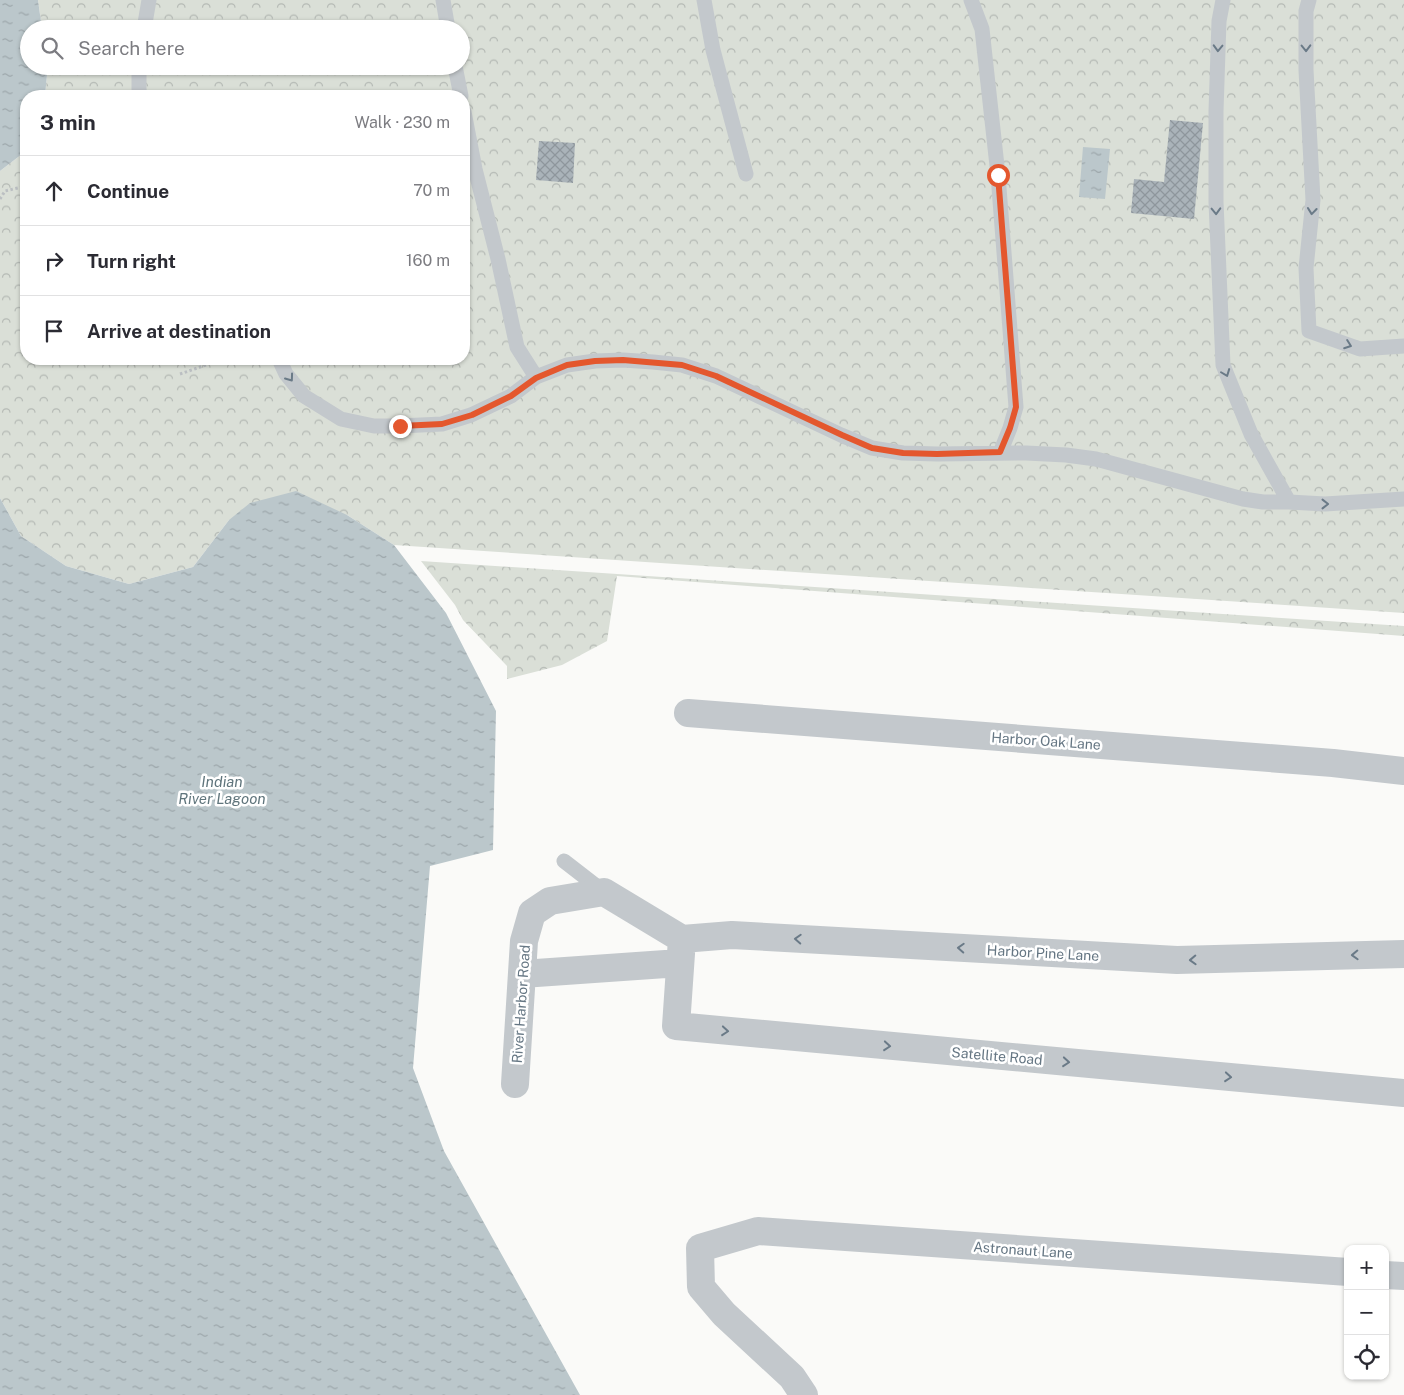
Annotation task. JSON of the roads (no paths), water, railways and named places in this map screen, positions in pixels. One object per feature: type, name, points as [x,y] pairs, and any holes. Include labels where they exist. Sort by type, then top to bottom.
[{"type":"street","name":"Harbor Oak Lane","points":[[688,713],[1404,771]]},
{"type":"street","points":[[604,892],[681,951]]},
{"type":"street","name":"River Harbor Road","points":[[516,1084],[524,941],[532,912],[550,901],[604,892]]},
{"type":"street","name":"Harbor Pine Lane","points":[[522,974],[681,951],[732,935],[1177,960],[1404,954]]},
{"type":"street","name":"Satellite Road","points":[[681,951],[676,1026],[1404,1093]]},
{"type":"street","name":"Astronaut Lane","points":[[804,1395],[792,1377],[724,1314],[701,1287],[700,1248],[758,1231],[1344,1272]]},
{"type":"street","points":[[1389,1274],[1404,1276]]},
{"type":"lane","points":[[146,20],[149,0]]},
{"type":"lane","points":[[443,0],[446,20]]},
{"type":"lane","points":[[704,0],[713,50],[746,174]]},
{"type":"lane","points":[[971,0],[982,29],[998,175],[1016,397],[1014,416],[1000,452]]},
{"type":"lane","points":[[1222,0],[1219,21],[1216,111],[1216,202],[1223,365],[1251,434],[1290,502]]},
{"type":"lane","points":[[1309,0],[1306,11],[1306,70],[1313,200],[1306,268],[1309,332],[1360,349],[1404,346]]},
{"type":"lane","points":[[139,75],[140,90]]},
{"type":"lane","points":[[457,75],[460,90]]},
{"type":"lane","points":[[470,143],[517,347],[536,378]]},
{"type":"lane","points":[[281,365],[304,396],[341,418],[374,426],[442,424],[472,415],[511,396],[536,378],[567,365],[623,360],[682,365],[716,376],[872,448],[903,453],[1000,452],[1066,455],[1096,459],[1243,499],[1263,502],[1325,504],[1404,499]]},
{"type":"lane","points":[[564,861],[604,892]]},
{"type":"water","points":[[0,0],[38,0],[41,20],[20,20],[20,75],[47,75],[46,90],[20,90],[20,156],[0,171]]},
{"type":"water","points":[[1083,147],[1110,149],[1105,199],[1079,197]]},
{"type":"water","name":"Indian River Lagoon","points":[[296,491],[347,515],[394,545],[446,613],[496,711],[493,850],[430,866],[413,1068],[444,1151],[580,1395],[0,1395],[0,498],[21,536],[66,566],[129,584],[193,567],[229,520],[250,503]]}]
